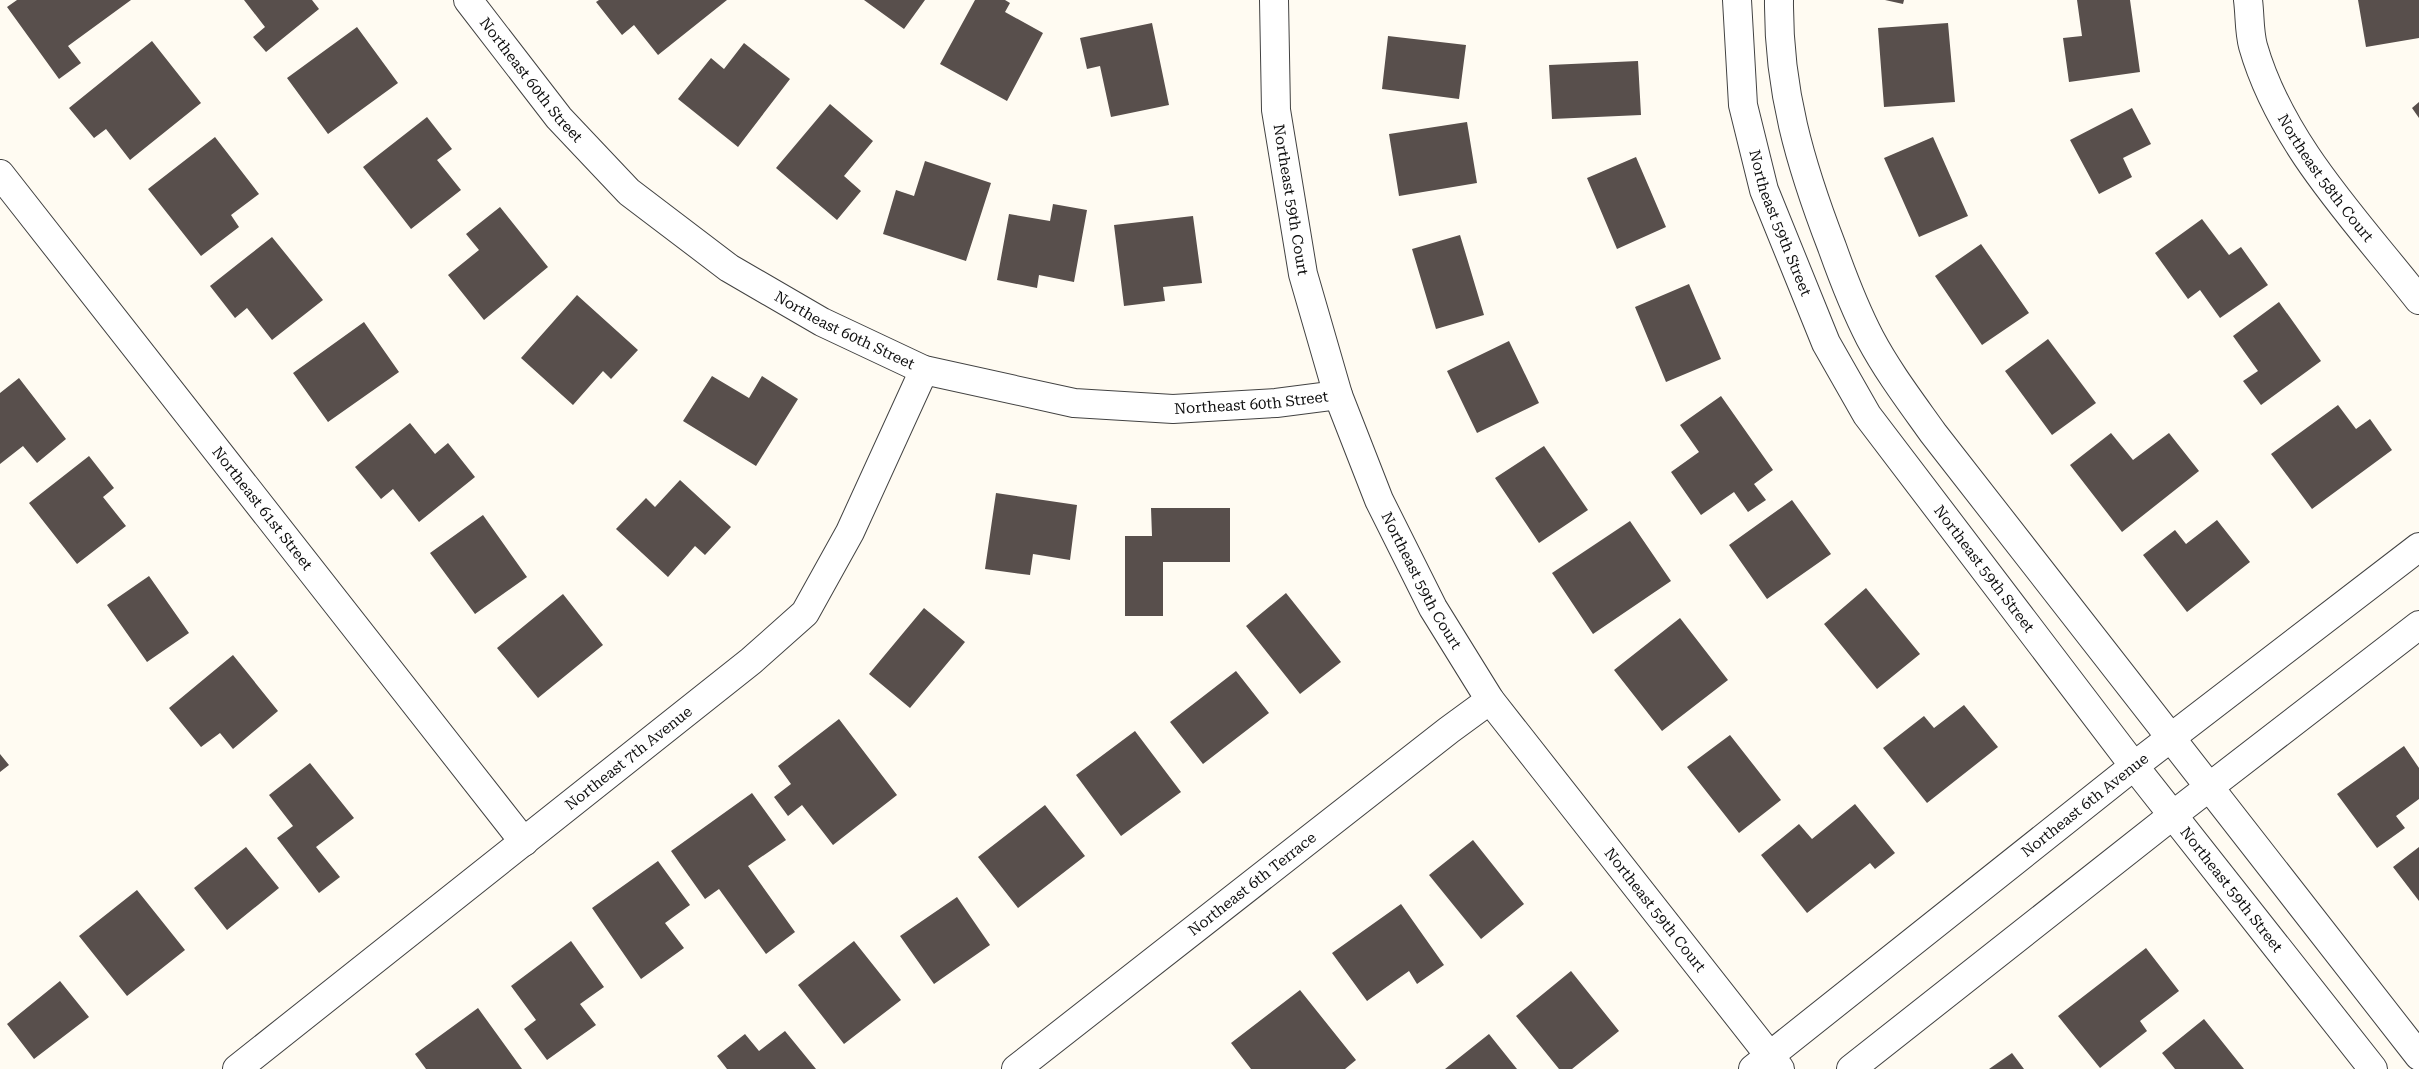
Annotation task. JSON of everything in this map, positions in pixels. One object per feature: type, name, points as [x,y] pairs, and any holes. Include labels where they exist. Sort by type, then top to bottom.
[{"type":"street","name":"Northeast 60th Street","points":[[468,0],[559,118],[630,192],[729,268],[822,322],[924,370],[1074,403],[1173,409],[1276,403],[1338,395]]},
{"type":"street","name":"Northeast 59th Court","points":[[1274,0],[1276,110],[1303,274],[1338,395],[1380,500],[1424,591],[1490,700],[1768,1065]]},
{"type":"street","name":"Northeast 59th Street","points":[[1737,0],[1743,105],[1764,190],[1826,343],[1867,415],[2134,766],[2373,1069]]},
{"type":"street","points":[[1779,0],[1782,74],[1796,141],[1816,205],[1844,281],[1870,337],[1894,379],[1933,433],[2170,739],[2419,1056]]},
{"type":"street","name":"Northeast 58th Court","points":[[2248,0],[2253,44],[2276,107],[2307,158],[2419,300]]},
{"type":"street","name":"Northeast 61st Street","points":[[0,174],[524,842]]},
{"type":"street","name":"Northeast 7th Avenue","points":[[237,1069],[751,661],[806,613],[850,532],[924,370]]},
{"type":"street","name":"Northeast 6th Avenue","points":[[1768,1065],[2134,766],[2419,547]]},
{"type":"street","points":[[1851,1069],[2173,814],[2419,625]]},
{"type":"street","name":"Northeast 6th Terrace","points":[[1016,1069],[1441,736],[1490,700]]},
{"type":"building","points":[[17,0],[131,0],[68,46],[81,63],[59,79],[7,7]]},
{"type":"building","points":[[244,0],[312,0],[319,9],[266,52],[253,37],[265,27]]},
{"type":"building","points":[[599,0],[727,0],[658,55],[634,25],[622,35],[596,2]]},
{"type":"building","points":[[864,0],[925,0],[904,29]]},
{"type":"building","points":[[975,0],[1005,0],[1010,3],[1005,12],[1043,33],[1007,101],[940,64]]},
{"type":"building","points":[[1885,0],[1904,0],[1903,4]]},
{"type":"building","points":[[2077,0],[2130,0],[2140,72],[2069,82],[2063,38],[2082,36]]},
{"type":"building","points":[[2358,0],[2419,0],[2419,38],[2366,47]]},
{"type":"building","points":[[1152,23],[1169,105],[1111,117],[1100,66],[1087,69],[1080,38]]},
{"type":"building","points":[[1948,23],[1955,102],[1884,107],[1878,28]]},
{"type":"building","points":[[357,27],[398,83],[328,134],[287,78]]},
{"type":"building","points":[[1388,36],[1466,45],[1459,99],[1382,89]]},
{"type":"building","points":[[152,41],[201,103],[130,160],[106,129],[94,138],[69,108]]},
{"type":"building","points":[[744,43],[790,79],[738,147],[678,99],[711,58],[724,69]]},
{"type":"building","points":[[1638,61],[1641,115],[1552,119],[1549,65]]},
{"type":"building","points":[[2419,102],[2419,118],[2412,108]]},
{"type":"building","points":[[830,104],[873,141],[844,176],[861,191],[837,220],[776,168]]},
{"type":"building","points":[[2132,108],[2151,144],[2123,158],[2132,177],[2099,194],[2070,140]]},
{"type":"building","points":[[427,117],[452,149],[437,160],[461,190],[411,229],[363,167]]},
{"type":"building","points":[[1467,122],[1477,183],[1399,196],[1389,134]]},
{"type":"building","points":[[215,137],[259,194],[231,215],[239,227],[201,256],[148,189]]},
{"type":"building","points":[[1933,137],[1968,216],[1919,237],[1884,158]]},
{"type":"building","points":[[1636,157],[1666,227],[1617,249],[1587,178]]},
{"type":"building","points":[[925,161],[991,183],[966,261],[883,234],[896,190],[914,196]]},
{"type":"building","points":[[1053,204],[1087,210],[1074,282],[1039,275],[1037,288],[997,280],[1009,214],[1050,221]]},
{"type":"building","points":[[500,207],[548,267],[484,320],[448,275],[479,250],[466,234]]},
{"type":"building","points":[[1193,216],[1202,283],[1163,287],[1165,301],[1124,306],[1114,225]]},
{"type":"building","points":[[2202,219],[2229,255],[2241,247],[2268,285],[2220,318],[2200,290],[2188,299],[2155,253]]},
{"type":"building","points":[[1460,235],[1484,315],[1436,329],[1412,249]]},
{"type":"building","points":[[272,237],[323,300],[272,340],[247,308],[235,318],[210,286]]},
{"type":"building","points":[[1981,244],[2029,313],[1982,345],[1935,276]]},
{"type":"building","points":[[1689,284],[1721,359],[1666,382],[1635,307]]},
{"type":"building","points":[[577,295],[638,350],[611,379],[603,371],[573,405],[521,358]]},
{"type":"building","points":[[2279,302],[2321,361],[2261,405],[2243,381],[2258,371],[2233,336]]},
{"type":"building","points":[[364,322],[399,372],[328,422],[293,373]]},
{"type":"building","points":[[2048,339],[2096,403],[2052,435],[2005,371]]},
{"type":"building","points":[[1509,341],[1539,403],[1477,433],[1447,371]]},
{"type":"building","points":[[712,376],[749,398],[762,376],[798,399],[756,466],[683,421]]},
{"type":"building","points":[[19,378],[66,439],[37,463],[23,446],[0,464],[0,393]]},
{"type":"building","points":[[1721,396],[1773,470],[1754,484],[1766,500],[1748,512],[1734,492],[1701,515],[1671,472],[1699,452],[1680,425]]},
{"type":"building","points":[[2338,405],[2356,429],[2370,419],[2392,450],[2312,509],[2271,454]]},
{"type":"building","points":[[410,423],[435,454],[448,443],[475,477],[419,522],[393,489],[381,499],[355,467]]},
{"type":"building","points":[[2111,433],[2133,460],[2169,433],[2199,471],[2122,532],[2070,465]]},
{"type":"building","points":[[1544,446],[1588,510],[1539,543],[1495,478]]},
{"type":"building","points":[[89,456],[114,488],[103,497],[126,526],[77,564],[29,503]]},
{"type":"building","points":[[680,480],[731,527],[705,555],[695,546],[668,577],[616,529],[646,498],[655,507]]},
{"type":"building","points":[[996,493],[1077,505],[1070,560],[1033,554],[1030,575],[985,569]]},
{"type":"building","points":[[1792,500],[1831,554],[1767,599],[1729,545]]},
{"type":"building","points":[[1151,508],[1230,508],[1230,562],[1163,562],[1163,616],[1125,616],[1125,536],[1152,536]]},
{"type":"building","points":[[483,515],[527,577],[475,614],[430,553]]},
{"type":"building","points":[[2217,520],[2250,562],[2187,612],[2143,555],[2175,530],[2186,544]]},
{"type":"building","points":[[1630,521],[1671,581],[1593,634],[1552,573]]},
{"type":"building","points":[[149,576],[189,633],[147,662],[107,605]]},
{"type":"building","points":[[1866,588],[1920,654],[1877,689],[1824,624]]},
{"type":"building","points":[[1286,593],[1341,662],[1300,694],[1246,626]]},
{"type":"building","points":[[563,594],[603,645],[538,698],[497,648]]},
{"type":"building","points":[[924,608],[965,642],[910,708],[869,674]]},
{"type":"building","points":[[1680,618],[1728,680],[1662,731],[1614,670]]},
{"type":"building","points":[[233,655],[278,711],[233,749],[220,733],[201,747],[169,708]]},
{"type":"building","points":[[1236,671],[1269,713],[1203,764],[1170,722]]},
{"type":"building","points":[[1964,705],[1998,747],[1927,803],[1883,748],[1924,716],[1934,728]]},
{"type":"building","points":[[839,719],[897,795],[833,845],[802,805],[788,816],[774,797],[791,784],[778,766]]},
{"type":"building","points":[[1135,731],[1181,792],[1121,836],[1076,775]]},
{"type":"building","points":[[1730,735],[1781,800],[1739,833],[1687,767]]},
{"type":"building","points":[[2404,746],[2419,768],[2419,799],[2396,816],[2405,828],[2377,848],[2337,794]]},
{"type":"building","points":[[0,754],[9,765],[0,772]]},
{"type":"building","points":[[310,763],[354,818],[316,847],[340,877],[319,893],[277,838],[293,826],[269,795]]},
{"type":"building","points":[[752,793],[786,840],[748,866],[795,932],[766,954],[719,889],[705,899],[671,851]]},
{"type":"building","points":[[1855,804],[1895,853],[1875,869],[1870,863],[1807,913],[1761,855],[1799,824],[1812,839]]},
{"type":"building","points":[[1045,805],[1085,856],[1018,908],[978,857]]},
{"type":"building","points":[[1473,840],[1524,904],[1481,939],[1429,875]]},
{"type":"building","points":[[246,847],[279,888],[227,930],[194,888]]},
{"type":"building","points":[[2419,847],[2419,901],[2393,867]]},
{"type":"building","points":[[658,861],[690,905],[665,923],[684,948],[641,979],[592,908]]},
{"type":"building","points":[[137,890],[185,950],[127,996],[79,936]]},
{"type":"building","points":[[957,897],[990,945],[934,984],[900,936]]},
{"type":"building","points":[[1401,904],[1444,965],[1417,984],[1409,971],[1367,1001],[1332,953]]},
{"type":"building","points":[[571,941],[604,987],[580,1004],[596,1025],[547,1060],[524,1029],[536,1020],[511,986]]},
{"type":"building","points":[[854,941],[901,1000],[844,1044],[798,985]]},
{"type":"building","points":[[2146,948],[2179,991],[2140,1021],[2147,1031],[2100,1068],[2058,1016]]},
{"type":"building","points":[[1571,971],[1619,1031],[1572,1069],[1559,1069],[1516,1016]]},
{"type":"building","points":[[60,981],[89,1017],[34,1059],[7,1024]]},
{"type":"building","points":[[1300,990],[1356,1060],[1345,1069],[1251,1069],[1231,1043]]},
{"type":"building","points":[[478,1008],[522,1069],[426,1069],[415,1054]]},
{"type":"building","points":[[2204,1019],[2244,1069],[2175,1069],[2162,1053]]},
{"type":"building","points":[[785,1031],[816,1069],[727,1069],[717,1056],[745,1034],[759,1051]]},
{"type":"building","points":[[1489,1034],[1517,1069],[1445,1069]]},
{"type":"building","points":[[2012,1053],[2024,1069],[1989,1069]]}]
